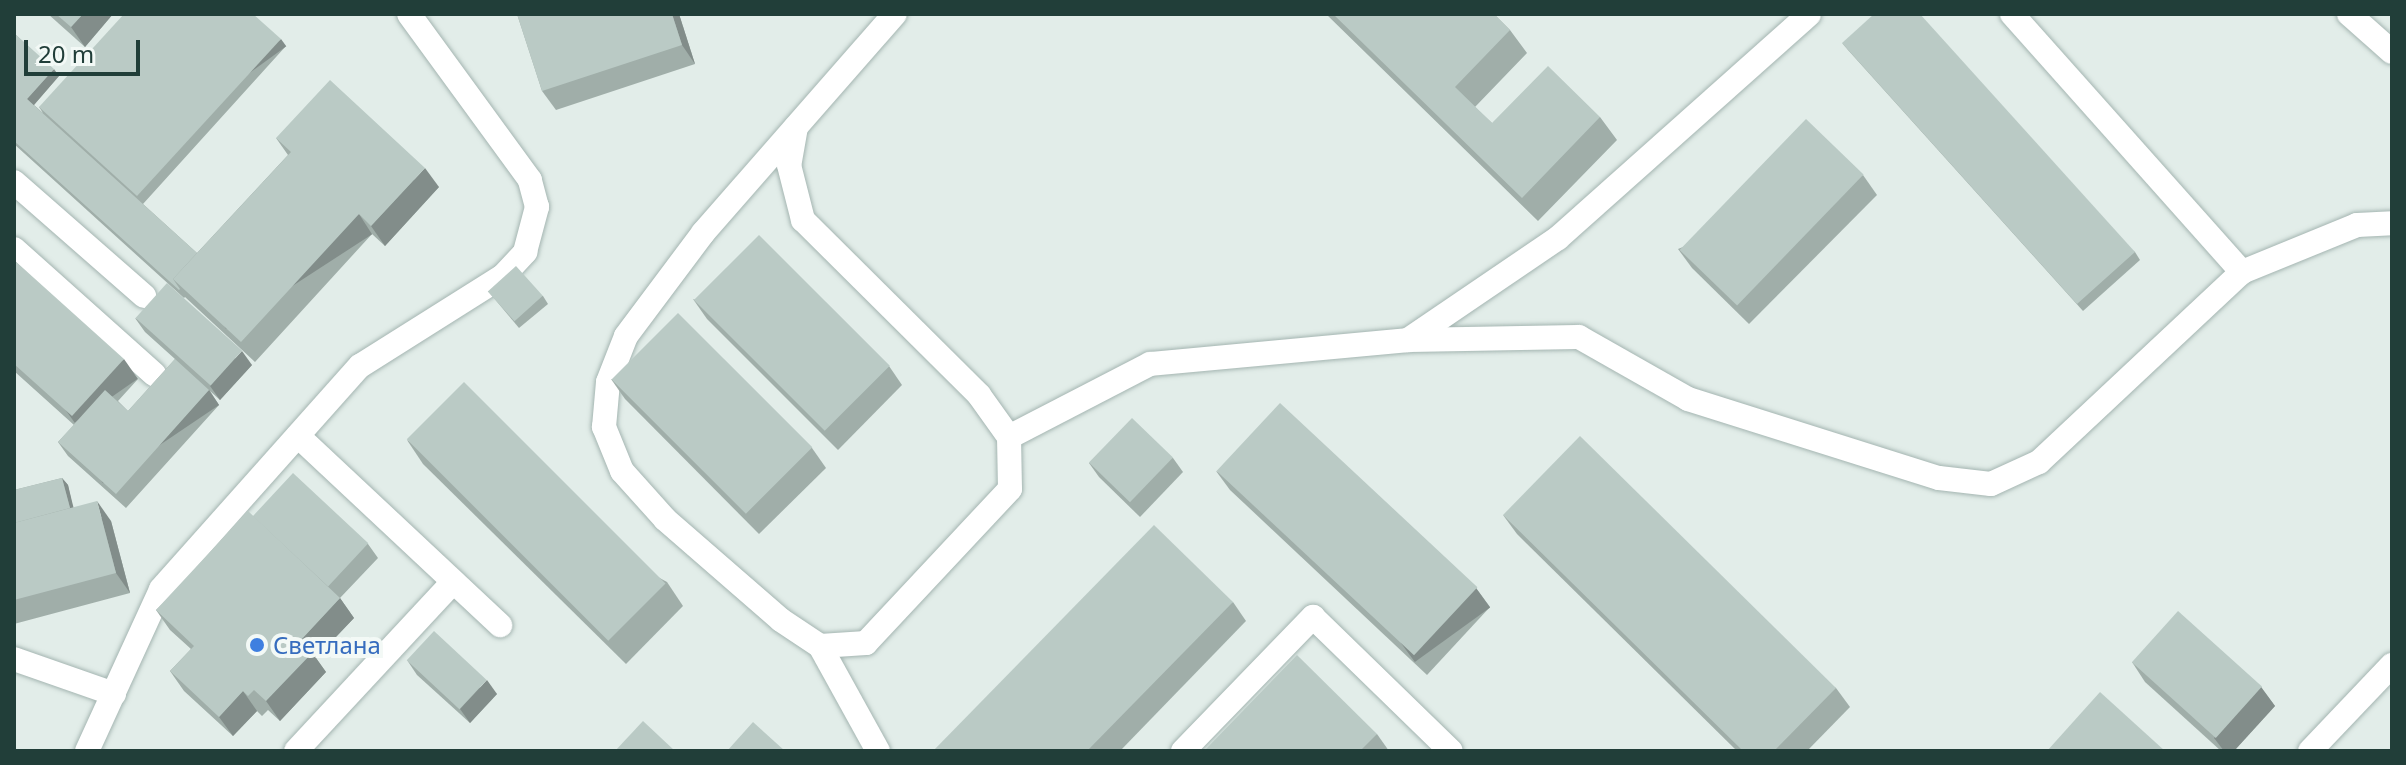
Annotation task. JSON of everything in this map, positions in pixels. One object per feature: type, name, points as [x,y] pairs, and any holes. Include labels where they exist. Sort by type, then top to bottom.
[{"type":"street","points":[[87,751],[161,589],[360,366],[503,276],[525,252],[537,207],[520,159],[409,14]]},
{"type":"street","points":[[878,751],[820,646],[665,519],[622,471],[604,427],[608,382],[626,336],[796,127],[895,14]]},
{"type":"street","points":[[1408,340],[1558,238],[1809,14]]},
{"type":"street","points":[[2012,14],[2242,272]]},
{"type":"street","points":[[2349,14],[2392,52]]},
{"type":"street","points":[[796,127],[789,165],[803,220],[979,395],[1009,437],[1010,489],[866,643],[820,646]]},
{"type":"street","points":[[14,182],[144,296]]},
{"type":"street","points":[[1009,437],[1150,364],[1408,340],[1579,337],[1688,399],[1939,478],[1991,484],[2039,462],[2242,272],[2357,225],[2392,223]]},
{"type":"street","points":[[14,249],[154,374]]},
{"type":"street","points":[[298,436],[500,625]]},
{"type":"street","points":[[296,751],[453,582]]},
{"type":"street","points":[[1183,751],[1313,617],[1451,751]]},
{"type":"street","points":[[14,659],[114,694]]},
{"type":"street","points":[[2310,751],[2392,665]]},
{"type":"building","points":[[56,14],[83,14],[71,27]]},
{"type":"building","points":[[124,14],[253,14],[281,39],[137,196],[39,107]]},
{"type":"building","points":[[517,14],[672,14],[682,45],[542,91]]},
{"type":"building","points":[[1333,14],[1494,14],[1510,30],[1455,87],[1492,123],[1548,66],[1600,117],[1522,198]]},
{"type":"building","points":[[1874,14],[1920,14],[2135,252],[2077,304],[1842,43]]},
{"type":"building","points":[[14,33],[54,69],[27,99],[197,253],[173,279],[179,290],[14,141]]},
{"type":"building","points":[[330,80],[425,168],[371,226],[359,214],[241,342],[173,279],[291,152],[276,138]]},
{"type":"building","points":[[1806,119],[1864,175],[1737,305],[1680,250]]},
{"type":"building","points":[[759,235],[890,366],[825,431],[694,300]]},
{"type":"building","points":[[14,260],[124,359],[72,416],[14,364]]},
{"type":"building","points":[[516,266],[543,296],[515,321],[488,291]]},
{"type":"building","points":[[167,283],[242,351],[211,386],[136,318]]},
{"type":"building","points":[[678,313],[812,447],[746,514],[612,379]]},
{"type":"building","points":[[175,359],[209,390],[116,494],[58,442],[105,390],[128,411]]},
{"type":"building","points":[[464,382],[666,584],[608,641],[407,439]]},
{"type":"building","points":[[1280,403],[1477,587],[1414,655],[1217,471]]},
{"type":"building","points":[[1132,418],[1173,458],[1130,502],[1089,463]]},
{"type":"building","points":[[1580,436],[1836,688],[1774,751],[1743,751],[1503,515]]},
{"type":"building","points":[[293,473],[368,543],[328,586],[253,516]]},
{"type":"building","points":[[62,478],[70,508],[14,523],[14,490]]},
{"type":"building","points":[[97,501],[116,573],[14,600],[14,523]]},
{"type":"building","name":"Светлана","points":[[248,511],[340,598],[300,641],[313,652],[266,701],[254,690],[248,696],[243,691],[219,717],[170,671],[194,646],[156,610]]},
{"type":"building","points":[[1154,525],[1233,602],[1087,751],[933,751]]},
{"type":"building","points":[[2178,611],[2262,687],[2216,738],[2132,662]]},
{"type":"building","points":[[434,631],[487,680],[459,709],[407,660]]},
{"type":"building","points":[[1297,655],[1377,734],[1360,751],[1204,751]]},
{"type":"building","points":[[2100,692],[2165,751],[2047,751]]},
{"type":"building","points":[[643,721],[675,751],[615,751]]},
{"type":"building","points":[[753,722],[785,751],[727,751]]},
{"type":"place","name":"Светлана","points":[[257,645]]}]
